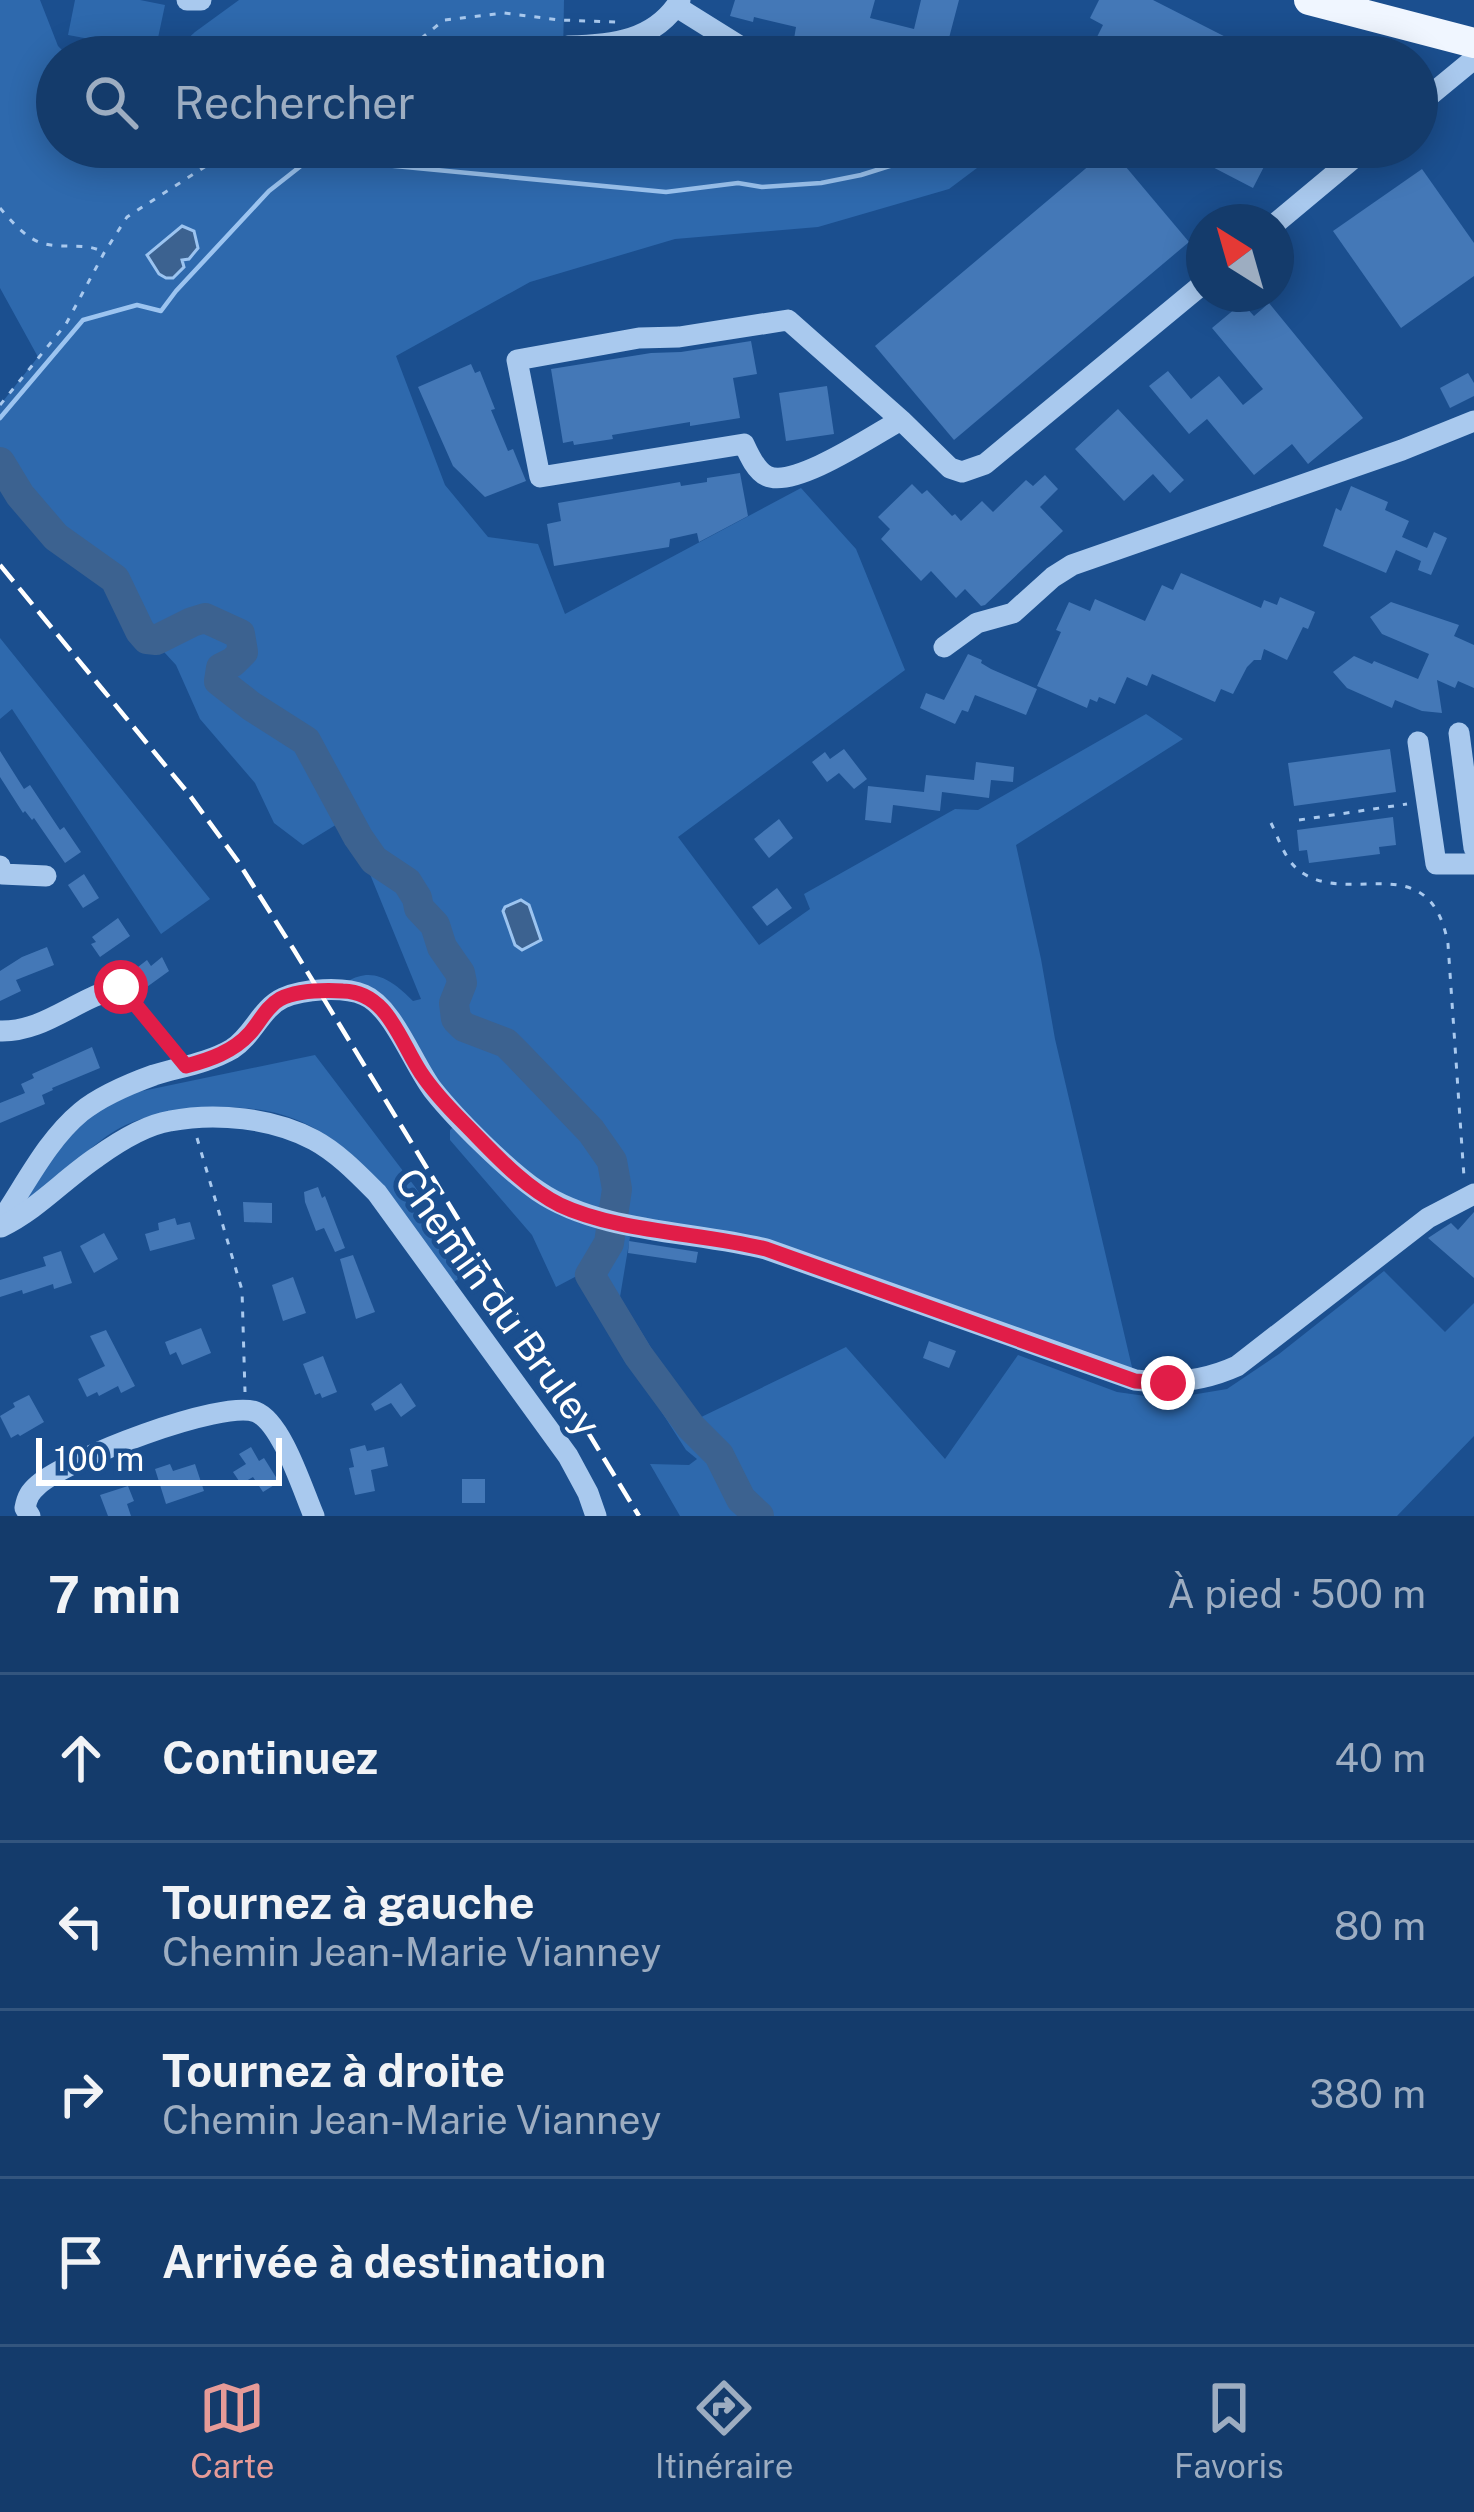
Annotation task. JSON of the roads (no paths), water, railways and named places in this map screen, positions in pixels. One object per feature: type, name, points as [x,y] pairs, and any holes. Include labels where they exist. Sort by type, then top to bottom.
[{"type":"main road","points":[[1309,0],[1432,36]]},
{"type":"main road","points":[[1438,38],[1469,47]]},
{"type":"street","points":[[187,0],[201,0]]},
{"type":"street","points":[[637,36],[655,28],[679,3],[727,36]]},
{"type":"street","points":[[1438,89],[1456,67],[1461,50],[1469,47]]},
{"type":"street","points":[[1294,208],[1342,168]]},
{"type":"street","points":[[901,419],[796,476],[769,478],[744,444],[540,477],[517,361],[639,338],[679,338],[788,320],[901,419],[950,467],[962,472],[985,464],[1186,298]]},
{"type":"street","points":[[944,647],[977,622],[1013,613],[1072,565],[1474,421]]},
{"type":"street","points":[[1460,733],[1474,848]]},
{"type":"street","points":[[1418,742],[1436,864],[1474,864]]},
{"type":"street","points":[[1428,807],[1469,807]]},
{"type":"street","points":[[1,872],[46,876]]},
{"type":"street","points":[[0,1031],[45,1021],[121,987]]},
{"type":"street","points":[[0,1225],[43,1157],[81,1113],[118,1090],[233,1048],[272,1005],[320,991],[358,992],[378,1004],[433,1089],[514,1172],[561,1205],[614,1222],[766,1249],[1135,1381],[1212,1378],[1250,1359],[1428,1218],[1473,1195]]},
{"type":"street","name":"Chemin du Bruley","points":[[0,1225],[26,1214],[96,1157],[168,1121],[222,1118],[275,1124],[314,1140],[343,1159],[377,1192],[568,1456],[596,1516]]},
{"type":"street","points":[[28,1512],[27,1496],[76,1460],[191,1419],[251,1410],[267,1418],[314,1516]]},
{"type":"waterway","points":[[0,418],[83,320],[137,305],[161,311],[269,191],[298,168]]},
{"type":"waterway","points":[[415,168],[666,192],[738,183],[762,187],[821,183],[883,168]]},
{"type":"waterway","points":[[0,462],[20,495],[56,537],[115,579],[147,639],[156,640],[205,618],[240,634],[243,652],[221,668],[219,681],[306,741],[374,860],[407,882],[460,973],[456,1019],[464,1027],[506,1043],[591,1131],[612,1161],[617,1189],[609,1243],[590,1275],[638,1355],[691,1427],[719,1455],[741,1499],[759,1516]]},
{"type":"railway","points":[[0,565],[188,793],[237,860],[639,1516]]}]
